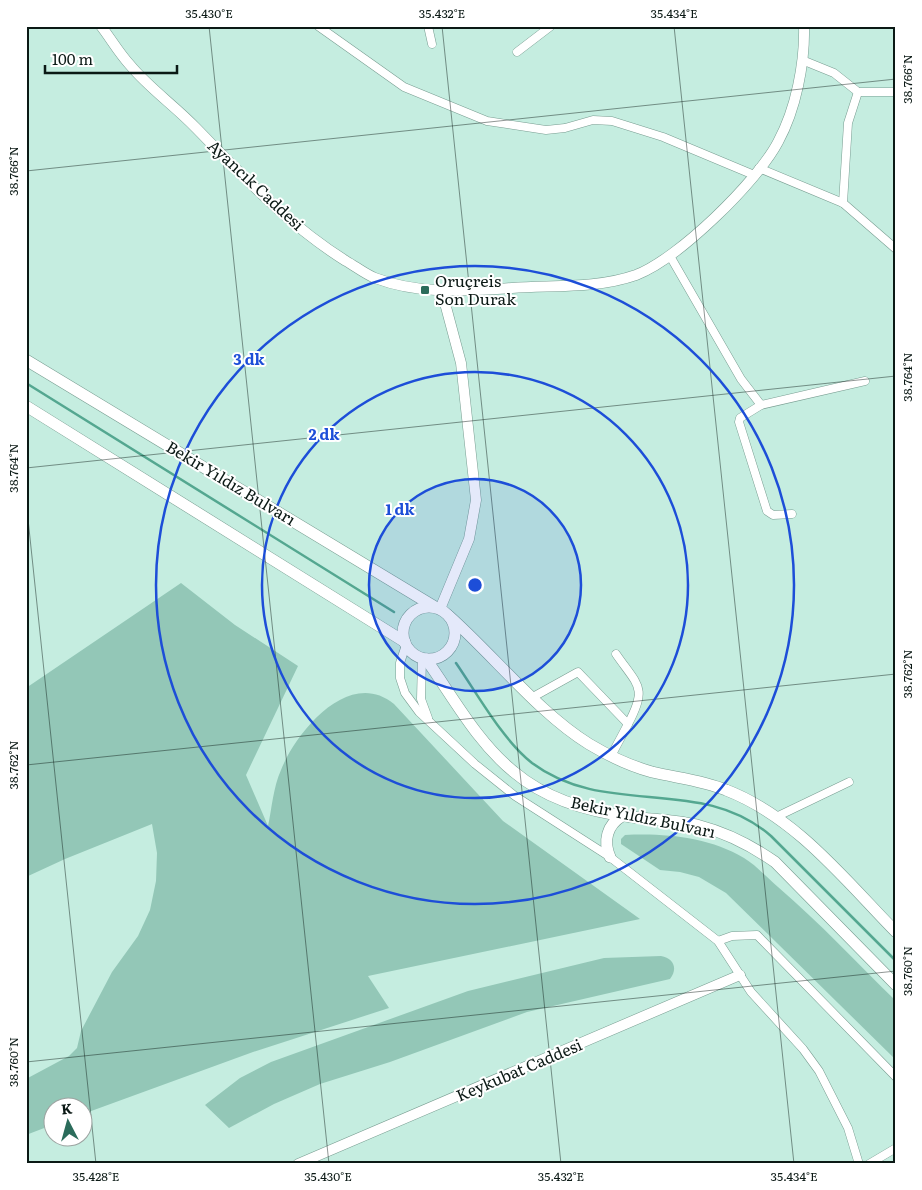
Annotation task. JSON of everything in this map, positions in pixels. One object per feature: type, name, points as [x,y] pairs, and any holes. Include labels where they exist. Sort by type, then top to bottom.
[{"type":"main road","name":"Bekir Yıldız Bulvarı","points":[[26,360],[442,611],[575,734],[611,756],[650,771],[697,781],[726,790],[776,817],[806,840],[896,932]]},
{"type":"main road","points":[[26,406],[405,643],[413,653],[424,658],[441,656],[453,644],[455,632],[442,611],[418,609],[409,617],[404,627],[405,643]]},
{"type":"main road","name":"Bekir Yıldız Bulvarı","points":[[424,658],[482,739],[515,773],[541,790],[569,803],[622,816],[700,826],[730,836],[764,854],[775,862],[896,985]]},
{"type":"main road","points":[[610,857],[607,835],[614,822],[622,816]]},
{"type":"street","name":"Ayancık Caddesi","points":[[101,26],[130,66],[172,104],[275,208],[323,246],[373,277],[407,287],[442,292],[592,284],[635,275],[670,256],[709,222],[773,152],[784,131],[802,60],[804,26]]},
{"type":"street","points":[[318,26],[404,87],[488,121],[546,130],[565,128],[593,120],[612,121],[663,137],[843,203],[896,249]]},
{"type":"street","points":[[428,26],[432,44]]},
{"type":"street","points":[[517,52],[551,26]]},
{"type":"street","points":[[802,60],[834,73],[858,92],[896,92]]},
{"type":"street","points":[[843,203],[848,123],[858,92]]},
{"type":"street","points":[[670,256],[742,379],[761,405]]},
{"type":"street","points":[[442,292],[453,327],[461,363],[476,500],[469,539],[442,611]]},
{"type":"street","points":[[792,514],[773,515],[767,511],[739,422],[742,414],[761,405],[865,382]]},
{"type":"street","points":[[405,643],[399,671],[402,686],[414,707],[475,764],[515,796],[610,857],[718,941],[761,1005],[803,1049],[820,1071],[848,1128],[859,1164]]},
{"type":"street","points":[[611,756],[639,704],[640,694],[636,683],[616,654]]},
{"type":"street","points":[[424,658],[421,699],[431,722]]},
{"type":"street","points":[[533,697],[578,672],[628,724]]},
{"type":"street","points":[[776,817],[849,782]]},
{"type":"street","points":[[718,941],[732,936],[757,935],[896,1076]]},
{"type":"street","name":"Keykubat Caddesi","points":[[298,1164],[740,975]]},
{"type":"street","points":[[869,1164],[896,1148]]},
{"type":"green space","points":[[181,583],[235,625],[298,666],[246,775],[268,826],[278,777],[288,755],[311,723],[326,709],[342,699],[359,693],[377,695],[394,704],[503,821],[640,919],[368,976],[389,1008],[253,1052],[92,1111],[92,1098],[42,1098],[42,1129],[26,1135],[26,1079],[69,1056],[77,1048],[81,1031],[112,972],[138,936],[150,910],[156,881],[157,853],[152,824],[26,877],[26,688]]},
{"type":"green space","points":[[625,835],[671,836],[702,841],[730,851],[753,864],[809,915],[896,1001],[896,1060],[726,893],[699,877],[680,872],[660,870],[621,844],[621,839]]},
{"type":"green space","points":[[661,956],[669,959],[673,964],[674,971],[670,979],[527,1012],[390,1062],[320,1084],[274,1104],[229,1128],[205,1105],[240,1078],[271,1062],[468,991],[604,958]]},
{"type":"waterway","points":[[26,383],[394,612]]},
{"type":"waterway","points":[[456,663],[501,729],[532,763],[561,780],[591,789],[684,800],[714,806],[743,817],[771,836],[896,961]]},
{"type":"place","name":"Oruçreis Son Durak","points":[[425,290]]}]
